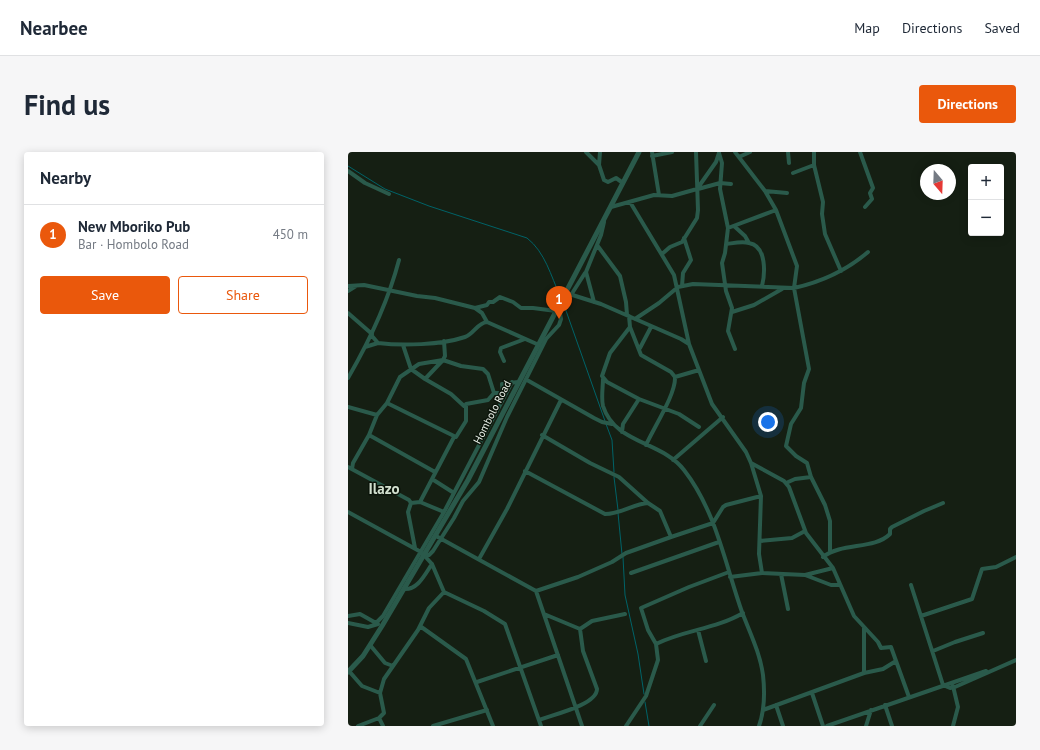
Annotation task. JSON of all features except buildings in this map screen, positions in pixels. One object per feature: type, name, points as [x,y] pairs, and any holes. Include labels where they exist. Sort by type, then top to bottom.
[{"type":"street","points":[[586,152],[599,165],[606,181],[616,178],[623,183]]},
{"type":"street","points":[[599,165],[600,152]]},
{"type":"street","name":"Hombolo Road","points":[[348,671],[363,656],[404,590],[423,554],[438,538],[446,513],[539,345],[557,309],[569,294],[639,152]]},
{"type":"street","points":[[659,195],[652,154],[672,152]]},
{"type":"street","points":[[662,254],[672,246],[680,244],[697,218],[696,152]]},
{"type":"street","points":[[735,152],[766,191],[776,210],[796,263],[794,288],[809,369],[804,383],[802,408],[791,424],[786,446],[796,456],[807,463],[811,478],[825,506],[830,521],[830,551]]},
{"type":"street","points":[[739,157],[750,152]]},
{"type":"street","points":[[788,152],[789,163]]},
{"type":"street","points":[[814,152],[814,165],[822,196],[822,214],[825,234],[841,271]]},
{"type":"street","points":[[860,152],[873,188],[870,193],[872,199],[865,207]]},
{"type":"street","points":[[697,189],[716,162],[720,153]]},
{"type":"street","points":[[720,153],[722,163],[720,183],[728,228],[727,244],[722,263],[725,286],[732,312],[728,329],[735,349]]},
{"type":"street","points":[[793,173],[814,165]]},
{"type":"street","points":[[348,171],[365,183],[389,194]]},
{"type":"street","points":[[611,207],[659,195],[672,196],[720,183],[732,184]]},
{"type":"street","points":[[766,191],[787,193]]},
{"type":"street","points":[[630,202],[662,254],[680,287],[689,344],[712,404],[723,417],[751,463],[761,496],[759,512],[759,554],[762,573]]},
{"type":"street","points":[[728,228],[776,210]]},
{"type":"street","points":[[604,222],[597,246],[586,272],[569,294],[594,302],[628,316],[681,339],[689,344]]},
{"type":"street","points":[[734,226],[746,236],[749,243]]},
{"type":"street","points":[[680,287],[683,273],[691,260],[684,238]]},
{"type":"street","points":[[727,244],[749,243],[756,247],[762,255],[765,278],[762,286]]},
{"type":"street","points":[[597,246],[620,276],[630,327],[640,348],[641,355],[671,372],[675,377],[674,391],[663,409],[646,445]]},
{"type":"street","points":[[635,319],[664,300],[680,287],[697,284],[794,288],[809,284],[841,271],[868,252]]},
{"type":"street","points":[[348,378],[372,335],[390,291],[399,260]]},
{"type":"street","points":[[586,272],[594,302]]},
{"type":"street","points":[[348,291],[358,285]]},
{"type":"street","points":[[348,286],[358,285],[435,298],[475,308],[482,313],[487,322]]},
{"type":"street","points":[[732,312],[754,305],[782,288]]},
{"type":"street","points":[[475,308],[485,306],[500,297],[523,309],[557,309],[561,319],[559,325],[546,339],[527,380],[507,417],[479,482],[463,501],[454,518],[438,538],[536,591],[582,726]]},
{"type":"street","points":[[348,313],[372,335],[378,343]]},
{"type":"street","points":[[365,347],[378,343],[403,345],[444,341],[468,336],[482,323],[487,322],[539,345]]},
{"type":"street","points":[[610,424],[602,405],[603,369],[610,352],[630,327]]},
{"type":"street","points":[[640,348],[651,327]]},
{"type":"street","points":[[504,361],[500,352],[501,348],[526,338]]},
{"type":"street","points":[[425,379],[445,356],[444,341]]},
{"type":"street","points":[[403,345],[410,369],[451,394],[464,406],[466,422],[458,435],[454,437],[420,502]]},
{"type":"street","points":[[411,503],[404,496],[350,468],[369,435],[377,415],[387,403],[399,380],[410,369],[419,364],[443,360],[461,366],[483,369],[488,374],[494,393]]},
{"type":"street","points":[[675,377],[699,370]]},
{"type":"street","points":[[603,379],[639,399],[679,414],[699,427]]},
{"type":"street","points":[[527,380],[602,422],[610,424],[673,460],[683,468],[699,492],[713,523],[742,613],[755,643],[764,685],[763,710],[758,726]]},
{"type":"street","points":[[348,623],[368,627],[376,623],[390,606],[423,554],[446,513],[454,493],[512,382]]},
{"type":"street","points":[[464,406],[471,402],[488,400],[494,393],[503,392],[502,384],[518,382]]},
{"type":"street","points":[[622,432],[623,424],[639,399]]},
{"type":"street","points":[[479,559],[507,509],[542,435],[561,400]]},
{"type":"street","points":[[387,403],[454,437]]},
{"type":"street","points":[[348,407],[377,415]]},
{"type":"street","points":[[673,460],[723,417]]},
{"type":"street","points":[[369,435],[435,472]]},
{"type":"street","points":[[542,435],[608,473],[619,477],[639,493],[648,503],[660,511],[671,536]]},
{"type":"street","points":[[751,463],[786,483],[791,489],[805,531],[823,557],[833,568],[854,616],[878,642],[881,648],[891,647],[909,697]]},
{"type":"street","points":[[525,471],[605,514],[618,512],[637,504],[648,503]]},
{"type":"street","points":[[786,483],[795,479],[811,478]]},
{"type":"street","points":[[432,479],[454,493]]},
{"type":"street","points":[[637,504],[639,493]]},
{"type":"street","points":[[536,591],[578,577],[612,562],[621,556],[671,536],[713,523],[726,505],[761,496]]},
{"type":"street","points":[[411,503],[420,502],[454,518]]},
{"type":"street","points":[[411,503],[408,512],[415,548]]},
{"type":"street","points":[[823,557],[830,551],[873,543],[886,538],[890,534],[890,529],[892,527],[943,503]]},
{"type":"street","points":[[348,512],[415,548],[432,564],[444,592],[484,611],[505,624],[541,726]]},
{"type":"street","points":[[760,541],[792,538],[805,531]]},
{"type":"street","points":[[631,573],[719,542]]},
{"type":"street","points":[[921,616],[972,599],[982,569],[996,567],[1016,557]]},
{"type":"street","points":[[404,590],[412,589],[432,564]]},
{"type":"street","points":[[730,577],[762,573],[805,575],[833,568]]},
{"type":"street","points":[[626,726],[646,696],[658,660],[656,644],[648,630],[642,608],[689,586],[729,572]]},
{"type":"street","points":[[781,574],[788,609]]},
{"type":"street","points":[[805,575],[831,585],[840,585]]},
{"type":"street","points":[[911,585],[943,685]]},
{"type":"street","points":[[358,726],[380,718],[384,713],[380,693],[381,687],[388,673],[420,626],[429,608],[444,592]]},
{"type":"street","points":[[656,644],[688,631],[698,630],[727,621],[742,613]]},
{"type":"street","points":[[348,616],[360,614],[382,626]]},
{"type":"street","points":[[544,614],[580,629]]},
{"type":"street","points":[[580,629],[592,621],[625,614]]},
{"type":"street","points":[[420,626],[466,660],[477,682],[494,726]]},
{"type":"street","points":[[864,628],[864,673]]},
{"type":"street","points":[[539,720],[575,707],[593,698],[597,691],[583,651],[580,629]]},
{"type":"street","points":[[698,630],[706,661]]},
{"type":"street","points":[[933,651],[983,633]]},
{"type":"street","points":[[370,645],[385,663],[388,673]]},
{"type":"street","points":[[477,682],[558,655]]},
{"type":"street","points":[[943,685],[950,688],[955,687],[1016,660]]},
{"type":"street","points":[[763,710],[864,673],[883,670],[896,661]]},
{"type":"street","points":[[385,663],[393,666]]},
{"type":"street","points":[[827,726],[943,685],[992,670]]},
{"type":"street","points":[[348,671],[362,686],[380,693]]},
{"type":"street","points":[[950,683],[955,687],[958,707],[953,726]]},
{"type":"street","points":[[812,692],[823,726]]},
{"type":"street","points":[[700,726],[714,705]]},
{"type":"street","points":[[776,705],[783,726]]},
{"type":"street","points":[[885,705],[892,726]]},
{"type":"street","points":[[433,726],[487,710]]},
{"type":"street","points":[[866,726],[870,710]]},
{"type":"street","points":[[380,718],[383,726]]},
{"type":"waterway","points":[[348,166],[385,189],[429,206],[527,238],[543,257],[560,296]]},
{"type":"waterway","points":[[564,305],[605,421]]},
{"type":"waterway","points":[[606,424],[612,440],[614,472]]},
{"type":"waterway","points":[[614,477],[618,510]]},
{"type":"waterway","points":[[618,513],[622,554]]},
{"type":"waterway","points":[[623,557],[625,595],[638,654],[644,694]]},
{"type":"waterway","points":[[645,702],[649,726]]},
{"type":"place","name":"New Mboriko Pub","points":[[559,319]]},
{"type":"district","name":"Ilazo","points":[[384,488]]}]
